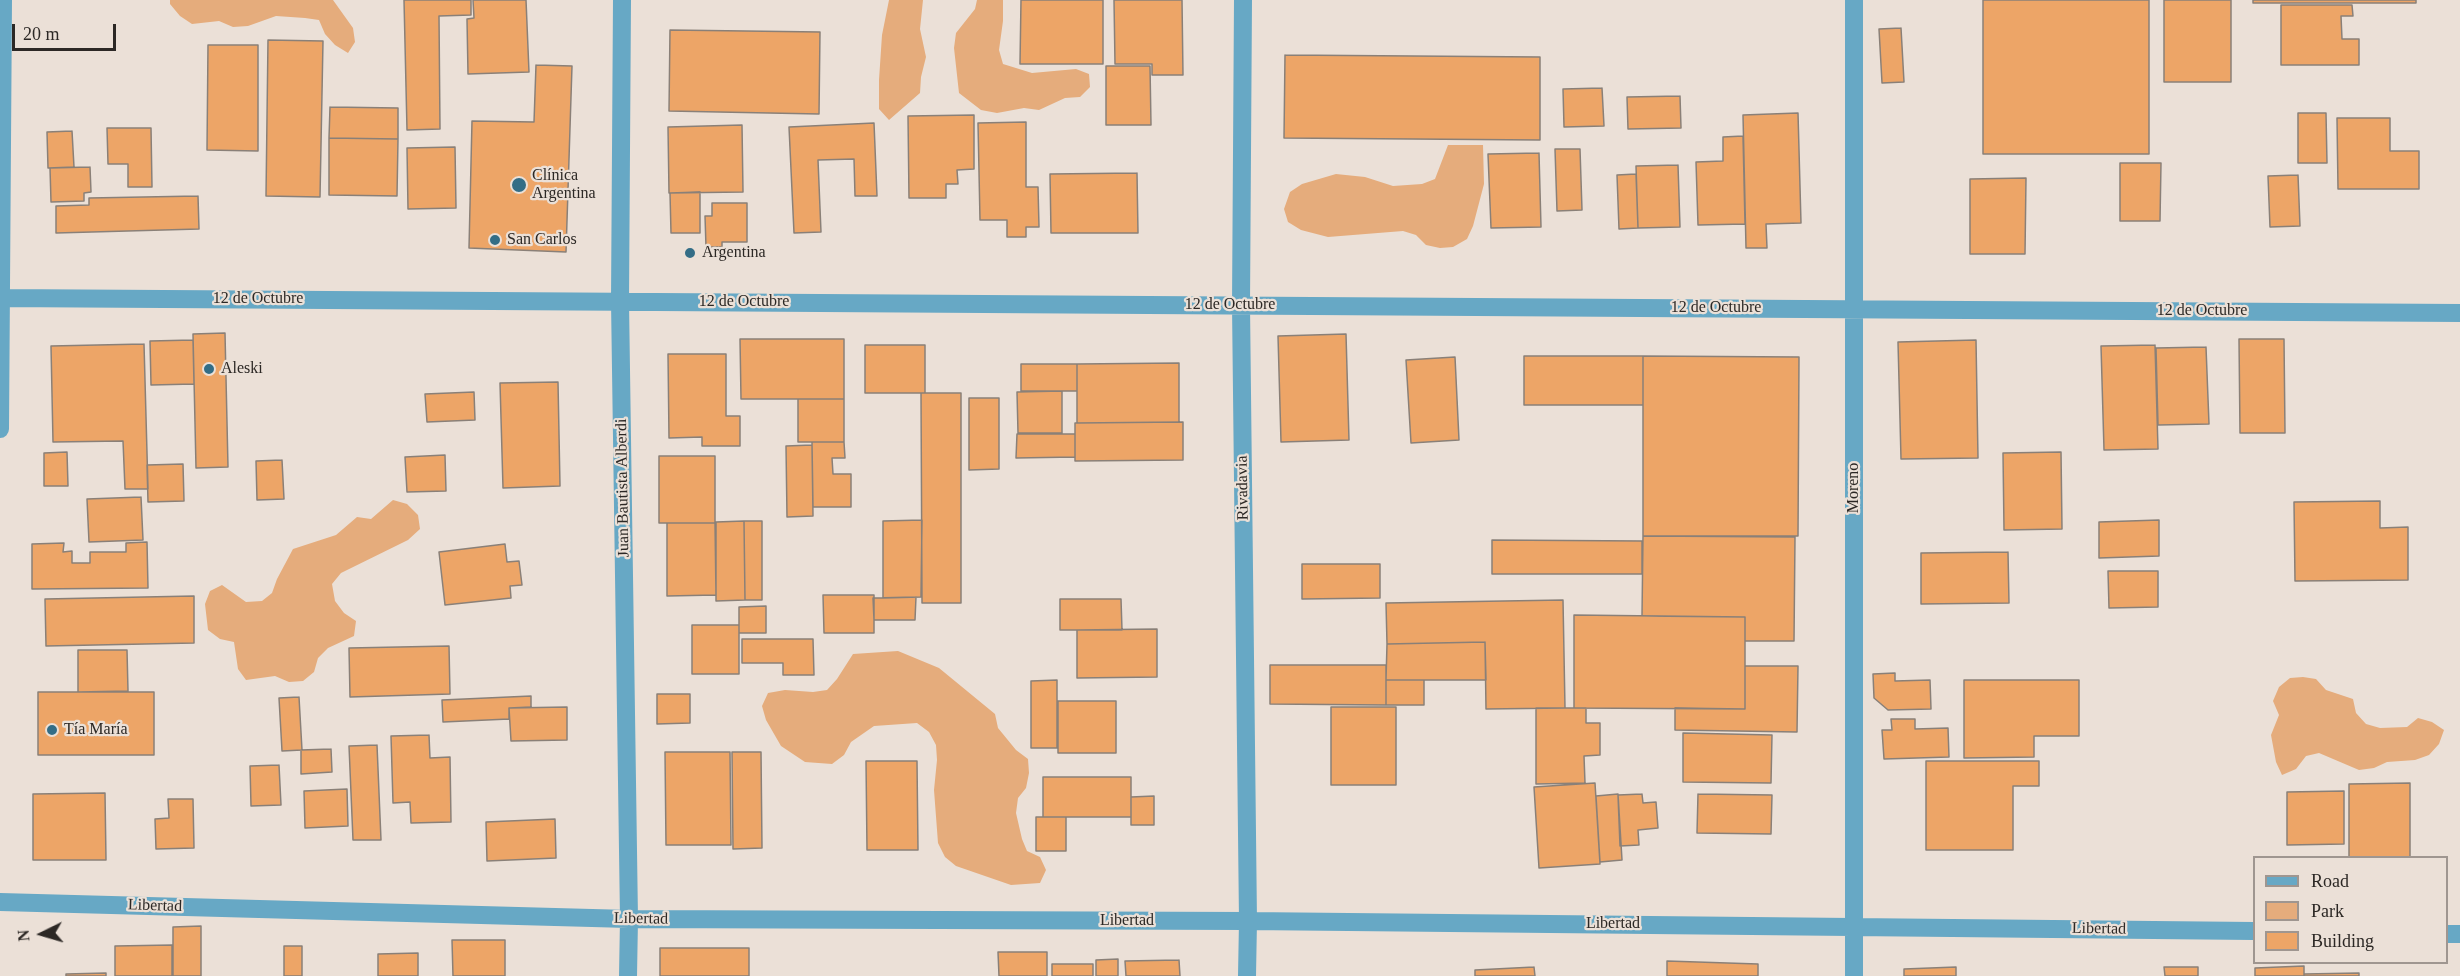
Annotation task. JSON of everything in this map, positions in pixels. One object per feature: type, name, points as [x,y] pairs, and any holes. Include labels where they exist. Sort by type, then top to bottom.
[{"type":"street","name":"Juan Bautista Alberdi","points":[[622,0],[620,301],[628,976]]},
{"type":"street","name":"Rivadavia","points":[[1243,0],[1241,305],[1247,976]]},
{"type":"street","name":"Moreno","points":[[1854,0],[1854,976]]},
{"type":"street","points":[[0,429],[2,9]]},
{"type":"street","name":"12 de Octubre","points":[[0,298],[2460,313]]},
{"type":"street","name":"Libertad","points":[[0,902],[629,919],[1248,921],[2253,931]]},
{"type":"green space","points":[[170,0],[333,0],[353,28],[355,42],[348,53],[335,45],[325,34],[319,20],[305,18],[276,16],[248,26],[233,27],[219,21],[192,24],[180,16],[170,4]]},
{"type":"green space","points":[[889,0],[923,0],[920,29],[926,57],[920,93],[889,120],[879,109],[879,80],[882,35]]},
{"type":"green space","points":[[977,0],[1003,0],[999,50],[1003,64],[1032,73],[1076,69],[1089,74],[1090,87],[1080,97],[1065,98],[1039,110],[1024,108],[997,113],[981,110],[959,93],[954,48],[956,33],[975,9]]},
{"type":"green space","points":[[1448,145],[1483,145],[1484,184],[1473,226],[1467,239],[1453,247],[1440,248],[1426,245],[1416,235],[1403,231],[1328,237],[1301,230],[1288,222],[1284,209],[1290,192],[1302,184],[1336,174],[1365,177],[1393,186],[1422,184],[1435,179]]},
{"type":"green space","points":[[393,500],[407,504],[418,515],[420,529],[408,540],[341,573],[332,584],[335,601],[344,613],[356,621],[354,636],[328,648],[318,658],[314,672],[303,681],[289,682],[275,676],[246,680],[238,669],[234,642],[220,639],[208,630],[205,604],[210,591],[222,585],[246,602],[262,601],[272,593],[293,549],[336,535],[357,517],[371,519]]},
{"type":"green space","points":[[898,651],[939,668],[995,714],[998,728],[1016,750],[1028,759],[1029,773],[1026,788],[1018,798],[1016,813],[1027,851],[1040,857],[1046,870],[1040,883],[1011,885],[956,866],[945,857],[938,843],[934,790],[936,745],[929,732],[917,723],[874,726],[851,742],[844,755],[832,764],[805,762],[781,746],[766,720],[762,706],[768,693],[785,690],[813,692],[827,690],[853,654]]},
{"type":"green space","points":[[2290,678],[2316,679],[2326,690],[2353,699],[2356,713],[2366,724],[2380,728],[2407,727],[2418,718],[2432,722],[2444,730],[2439,744],[2429,755],[2415,760],[2387,762],[2374,768],[2359,770],[2319,753],[2306,756],[2296,769],[2282,775],[2276,762],[2271,735],[2279,715],[2273,701],[2279,687]]},
{"type":"building","points":[[404,0],[471,0],[471,15],[439,16],[440,129],[407,130]]},
{"type":"building","points":[[473,0],[526,0],[529,72],[468,74],[467,19],[474,18]]},
{"type":"building","points":[[1021,0],[1103,0],[1103,64],[1020,64]]},
{"type":"building","points":[[1114,0],[1182,0],[1183,75],[1152,75],[1152,64],[1115,64]]},
{"type":"building","points":[[1983,0],[2149,0],[2149,154],[1983,154]]},
{"type":"building","points":[[2164,0],[2231,0],[2231,82],[2164,82]]},
{"type":"building","points":[[2253,0],[2416,0],[2416,3],[2253,3]]},
{"type":"building","points":[[2281,5],[2352,5],[2353,16],[2341,16],[2342,39],[2359,39],[2359,65],[2281,65]]},
{"type":"building","points":[[1901,28],[1904,82],[1882,83],[1879,29]]},
{"type":"building","points":[[670,30],[820,32],[819,114],[669,111]]},
{"type":"building","points":[[268,40],[323,41],[320,197],[266,196]]},
{"type":"building","points":[[208,45],[258,45],[258,151],[207,150]]},
{"type":"building","points":[[1285,55],[1540,57],[1540,140],[1284,138]]},
{"type":"building","name":"Clínica Argentina","points":[[536,65],[572,66],[566,252],[469,248],[472,121],[534,122]]},
{"type":"building","points":[[1106,66],[1150,66],[1151,125],[1106,125]]},
{"type":"building","points":[[1602,88],[1604,126],[1564,127],[1563,89]]},
{"type":"building","points":[[1680,96],[1681,128],[1628,129],[1627,97]]},
{"type":"building","points":[[330,107],[398,108],[398,139],[329,138]]},
{"type":"building","points":[[1798,113],[1801,223],[1766,224],[1767,248],[1746,248],[1743,115]]},
{"type":"building","points":[[2298,113],[2326,113],[2327,163],[2298,163]]},
{"type":"building","points":[[974,115],[974,169],[957,170],[958,184],[946,184],[946,198],[909,198],[908,116]]},
{"type":"building","points":[[2337,118],[2390,118],[2390,151],[2419,151],[2419,189],[2338,189]]},
{"type":"building","points":[[1026,122],[1026,187],[1038,187],[1039,227],[1026,227],[1026,237],[1007,237],[1007,220],[980,220],[978,123]]},
{"type":"building","points":[[874,123],[877,196],[855,196],[854,159],[818,160],[821,232],[794,233],[789,127]]},
{"type":"building","points":[[742,125],[743,192],[669,193],[668,127]]},
{"type":"building","points":[[107,128],[151,128],[152,187],[128,187],[128,164],[108,164]]},
{"type":"building","points":[[72,131],[74,167],[48,168],[47,132]]},
{"type":"building","points":[[1743,136],[1745,224],[1698,225],[1696,162],[1723,161],[1723,137]]},
{"type":"building","points":[[329,138],[398,139],[397,196],[329,195]]},
{"type":"building","points":[[455,147],[456,208],[408,209],[407,148]]},
{"type":"building","points":[[1555,149],[1580,149],[1582,210],[1557,211]]},
{"type":"building","points":[[1539,153],[1541,227],[1491,228],[1488,154]]},
{"type":"building","points":[[2120,163],[2161,163],[2160,221],[2120,221]]},
{"type":"building","points":[[1678,165],[1680,227],[1638,228],[1636,166]]},
{"type":"building","points":[[90,167],[91,192],[84,193],[84,201],[51,202],[50,168]]},
{"type":"building","points":[[1137,173],[1138,233],[1051,233],[1050,174]]},
{"type":"building","points":[[1636,174],[1638,228],[1619,229],[1617,175]]},
{"type":"building","points":[[2298,175],[2300,226],[2270,227],[2268,176]]},
{"type":"building","points":[[2026,178],[2025,254],[1970,254],[1970,179]]},
{"type":"building","points":[[700,192],[700,233],[671,233],[670,193]]},
{"type":"building","points":[[198,196],[199,229],[56,233],[56,206],[89,205],[89,198]]},
{"type":"building","points":[[712,203],[747,203],[747,242],[722,242],[722,247],[706,247],[705,216],[712,216]]},
{"type":"building","points":[[225,333],[228,467],[196,468],[193,334]]},
{"type":"building","points":[[1346,334],[1349,440],[1281,442],[1278,336]]},
{"type":"building","points":[[740,339],[844,339],[844,399],[741,399]]},
{"type":"building","points":[[2239,339],[2284,339],[2285,433],[2240,433]]},
{"type":"building","points":[[193,340],[194,384],[151,385],[150,341]]},
{"type":"building","points":[[1976,340],[1978,458],[1901,459],[1898,342]]},
{"type":"building","points":[[144,344],[148,489],[125,489],[123,441],[53,442],[51,346]]},
{"type":"building","points":[[865,345],[925,345],[925,393],[865,393]]},
{"type":"building","points":[[2155,345],[2158,449],[2104,450],[2101,346]]},
{"type":"building","points":[[2206,347],[2209,424],[2158,425],[2156,348]]},
{"type":"building","points":[[668,354],[726,354],[726,416],[740,416],[740,446],[702,446],[702,437],[669,438]]},
{"type":"building","points":[[1524,356],[1643,356],[1643,405],[1524,405]]},
{"type":"building","points":[[1643,356],[1799,357],[1798,536],[1643,536]]},
{"type":"building","points":[[1455,357],[1459,440],[1411,443],[1406,360]]},
{"type":"building","points":[[1179,363],[1179,422],[1077,423],[1077,364]]},
{"type":"building","points":[[1021,364],[1077,364],[1077,391],[1021,391]]},
{"type":"building","points":[[558,382],[560,486],[503,488],[500,383]]},
{"type":"building","points":[[1062,391],[1062,433],[1018,433],[1017,392]]},
{"type":"building","points":[[474,392],[475,420],[427,422],[425,394]]},
{"type":"building","points":[[921,393],[961,393],[961,603],[922,603]]},
{"type":"building","points":[[969,398],[999,398],[999,469],[969,470]]},
{"type":"building","points":[[798,399],[844,399],[844,442],[798,442]]},
{"type":"building","points":[[1183,422],[1183,460],[1075,461],[1075,423]]},
{"type":"building","points":[[1017,434],[1075,434],[1075,457],[1016,458]]},
{"type":"building","points":[[812,442],[844,442],[845,458],[832,458],[833,474],[851,474],[851,507],[813,507]]},
{"type":"building","points":[[812,445],[813,516],[787,517],[786,446]]},
{"type":"building","points":[[67,452],[68,486],[44,486],[44,453]]},
{"type":"building","points":[[2061,452],[2062,529],[2004,530],[2003,453]]},
{"type":"building","points":[[445,455],[446,491],[407,492],[405,457]]},
{"type":"building","points":[[659,456],[715,456],[715,523],[659,523]]},
{"type":"building","points":[[282,460],[284,499],[257,500],[256,461]]},
{"type":"building","points":[[183,464],[184,501],[148,502],[147,465]]},
{"type":"building","points":[[141,497],[143,540],[89,542],[87,499]]},
{"type":"building","points":[[2380,501],[2380,528],[2408,527],[2408,580],[2295,581],[2294,502]]},
{"type":"building","points":[[922,520],[921,597],[883,598],[883,521]]},
{"type":"building","points":[[2159,520],[2159,556],[2099,558],[2099,522]]},
{"type":"building","points":[[744,521],[762,521],[762,600],[745,600]]},
{"type":"building","points":[[744,521],[745,600],[716,601],[716,522]]},
{"type":"building","points":[[667,523],[715,523],[716,595],[667,596]]},
{"type":"building","points":[[1643,536],[1795,537],[1794,641],[1745,641],[1745,617],[1642,616]]},
{"type":"building","points":[[1492,540],[1642,541],[1642,574],[1492,574]]},
{"type":"building","points":[[147,542],[148,588],[32,589],[32,544],[64,543],[63,552],[72,551],[72,563],[90,563],[90,552],[126,552],[126,543]]},
{"type":"building","points":[[505,544],[507,562],[519,561],[522,585],[510,586],[511,598],[445,605],[439,552]]},
{"type":"building","points":[[2008,552],[2009,603],[1921,604],[1921,553]]},
{"type":"building","points":[[1302,564],[1380,564],[1380,598],[1302,599]]},
{"type":"building","points":[[2108,571],[2158,571],[2158,607],[2109,608]]},
{"type":"building","points":[[823,595],[874,595],[874,633],[824,633]]},
{"type":"building","points":[[194,596],[194,643],[46,646],[45,599]]},
{"type":"building","points":[[916,597],[915,620],[874,620],[873,598]]},
{"type":"building","points":[[1060,599],[1121,599],[1122,630],[1060,630]]},
{"type":"building","points":[[1563,600],[1565,708],[1486,709],[1485,642],[1387,644],[1386,603]]},
{"type":"building","points":[[766,606],[766,633],[739,633],[739,607]]},
{"type":"building","points":[[1574,615],[1745,617],[1745,709],[1574,708]]},
{"type":"building","points":[[692,625],[739,625],[739,674],[692,674]]},
{"type":"building","points":[[1157,629],[1157,677],[1077,678],[1077,630]]},
{"type":"building","points":[[742,639],[813,639],[814,675],[783,675],[783,663],[742,663]]},
{"type":"building","points":[[1485,642],[1486,680],[1386,680],[1387,644]]},
{"type":"building","points":[[449,646],[450,694],[350,697],[349,648]]},
{"type":"building","points":[[78,650],[127,650],[128,691],[78,692]]},
{"type":"building","points":[[1270,665],[1386,665],[1386,705],[1270,704]]},
{"type":"building","points":[[1745,666],[1798,666],[1797,732],[1675,730],[1675,708],[1745,709]]},
{"type":"building","points":[[1895,673],[1895,681],[1930,680],[1931,709],[1888,710],[1874,698],[1873,674]]},
{"type":"building","points":[[1057,680],[1057,748],[1031,748],[1031,681]]},
{"type":"building","points":[[1386,680],[1424,680],[1424,705],[1386,705]]},
{"type":"building","points":[[1964,680],[2079,680],[2079,736],[2034,736],[2034,757],[1964,758]]},
{"type":"building","points":[[38,692],[154,692],[154,755],[38,755]]},
{"type":"building","points":[[657,694],[690,694],[690,723],[657,724]]},
{"type":"building","points":[[531,696],[531,707],[509,708],[509,719],[443,722],[442,700]]},
{"type":"building","points":[[299,697],[302,750],[282,751],[279,698]]},
{"type":"building","points":[[1058,701],[1116,701],[1116,753],[1058,753]]},
{"type":"building","points":[[567,707],[567,740],[511,741],[509,708]]},
{"type":"building","points":[[1331,707],[1396,707],[1396,785],[1331,785]]},
{"type":"building","points":[[1536,708],[1586,708],[1586,723],[1600,723],[1600,755],[1584,756],[1585,783],[1536,784]]},
{"type":"building","points":[[1891,719],[1915,719],[1915,729],[1948,728],[1949,757],[1884,759],[1882,730],[1892,730]]},
{"type":"building","points":[[1683,733],[1772,735],[1771,783],[1683,782]]},
{"type":"building","points":[[429,735],[430,758],[450,757],[451,822],[411,823],[410,802],[393,803],[391,736]]},
{"type":"building","points":[[377,745],[381,840],[353,840],[349,746]]},
{"type":"building","points":[[331,749],[332,772],[301,774],[301,750]]},
{"type":"building","points":[[665,752],[730,752],[731,845],[666,845]]},
{"type":"building","points":[[732,752],[761,752],[762,848],[733,849]]},
{"type":"building","points":[[866,761],[917,761],[918,850],[867,850]]},
{"type":"building","points":[[1926,761],[2039,761],[2039,786],[2013,786],[2013,850],[1926,850]]},
{"type":"building","points":[[279,765],[281,805],[251,806],[250,766]]},
{"type":"building","points":[[1043,777],[1131,777],[1131,817],[1043,817]]},
{"type":"building","points":[[1595,783],[1600,864],[1539,868],[1534,787]]},
{"type":"building","points":[[2410,783],[2410,856],[2349,856],[2349,784]]},
{"type":"building","points":[[347,789],[348,826],[305,828],[304,791]]},
{"type":"building","points":[[2344,791],[2344,844],[2287,845],[2287,792]]},
{"type":"building","points":[[105,793],[106,860],[33,860],[33,794]]},
{"type":"building","points":[[1618,794],[1622,860],[1600,862],[1596,796]]},
{"type":"building","points":[[1642,794],[1643,803],[1656,802],[1658,828],[1638,830],[1639,845],[1620,846],[1618,795]]},
{"type":"building","points":[[1698,794],[1772,795],[1771,834],[1697,833]]},
{"type":"building","points":[[1154,796],[1154,825],[1131,825],[1131,797]]},
{"type":"building","points":[[168,799],[193,799],[194,848],[156,849],[155,819],[169,818]]},
{"type":"building","points":[[1036,817],[1066,817],[1066,851],[1036,851]]},
{"type":"building","points":[[555,819],[556,858],[487,861],[486,822]]},
{"type":"building","points":[[201,926],[201,976],[173,976],[173,927]]},
{"type":"building","points":[[452,940],[505,940],[505,976],[453,976]]},
{"type":"building","points":[[172,945],[172,976],[115,976],[115,946]]},
{"type":"building","points":[[284,946],[302,946],[302,976],[284,976]]},
{"type":"building","points":[[660,948],[749,948],[749,976],[660,976]]},
{"type":"building","points":[[998,952],[1047,952],[1047,976],[999,976]]},
{"type":"building","points":[[418,953],[418,976],[378,976],[378,954]]},
{"type":"building","points":[[1118,959],[1118,976],[1096,976],[1096,960]]},
{"type":"building","points":[[1179,960],[1180,976],[1126,976],[1125,961]]},
{"type":"building","points":[[1667,961],[1758,964],[1758,976],[1667,976]]},
{"type":"building","points":[[1052,964],[1093,964],[1093,976],[1052,976]]},
{"type":"building","points":[[2304,966],[2304,976],[2255,976],[2255,968]]},
{"type":"building","points":[[1534,967],[1535,976],[1475,976],[1475,970]]},
{"type":"building","points":[[1956,967],[1956,976],[1904,976],[1904,969]]},
{"type":"building","points":[[2164,967],[2198,967],[2198,976],[2165,976]]},
{"type":"building","points":[[106,973],[106,976],[66,976],[66,974]]},
{"type":"building","points":[[2359,973],[2359,976],[2304,976],[2304,974]]},
{"type":"place","name":"Clínica Argentina","points":[[519,185]]},
{"type":"place","name":"San Carlos","points":[[495,240]]},
{"type":"place","name":"Argentina","points":[[690,253]]},
{"type":"place","name":"Aleski","points":[[209,369]]},
{"type":"place","name":"Tía María","points":[[52,730]]}]
